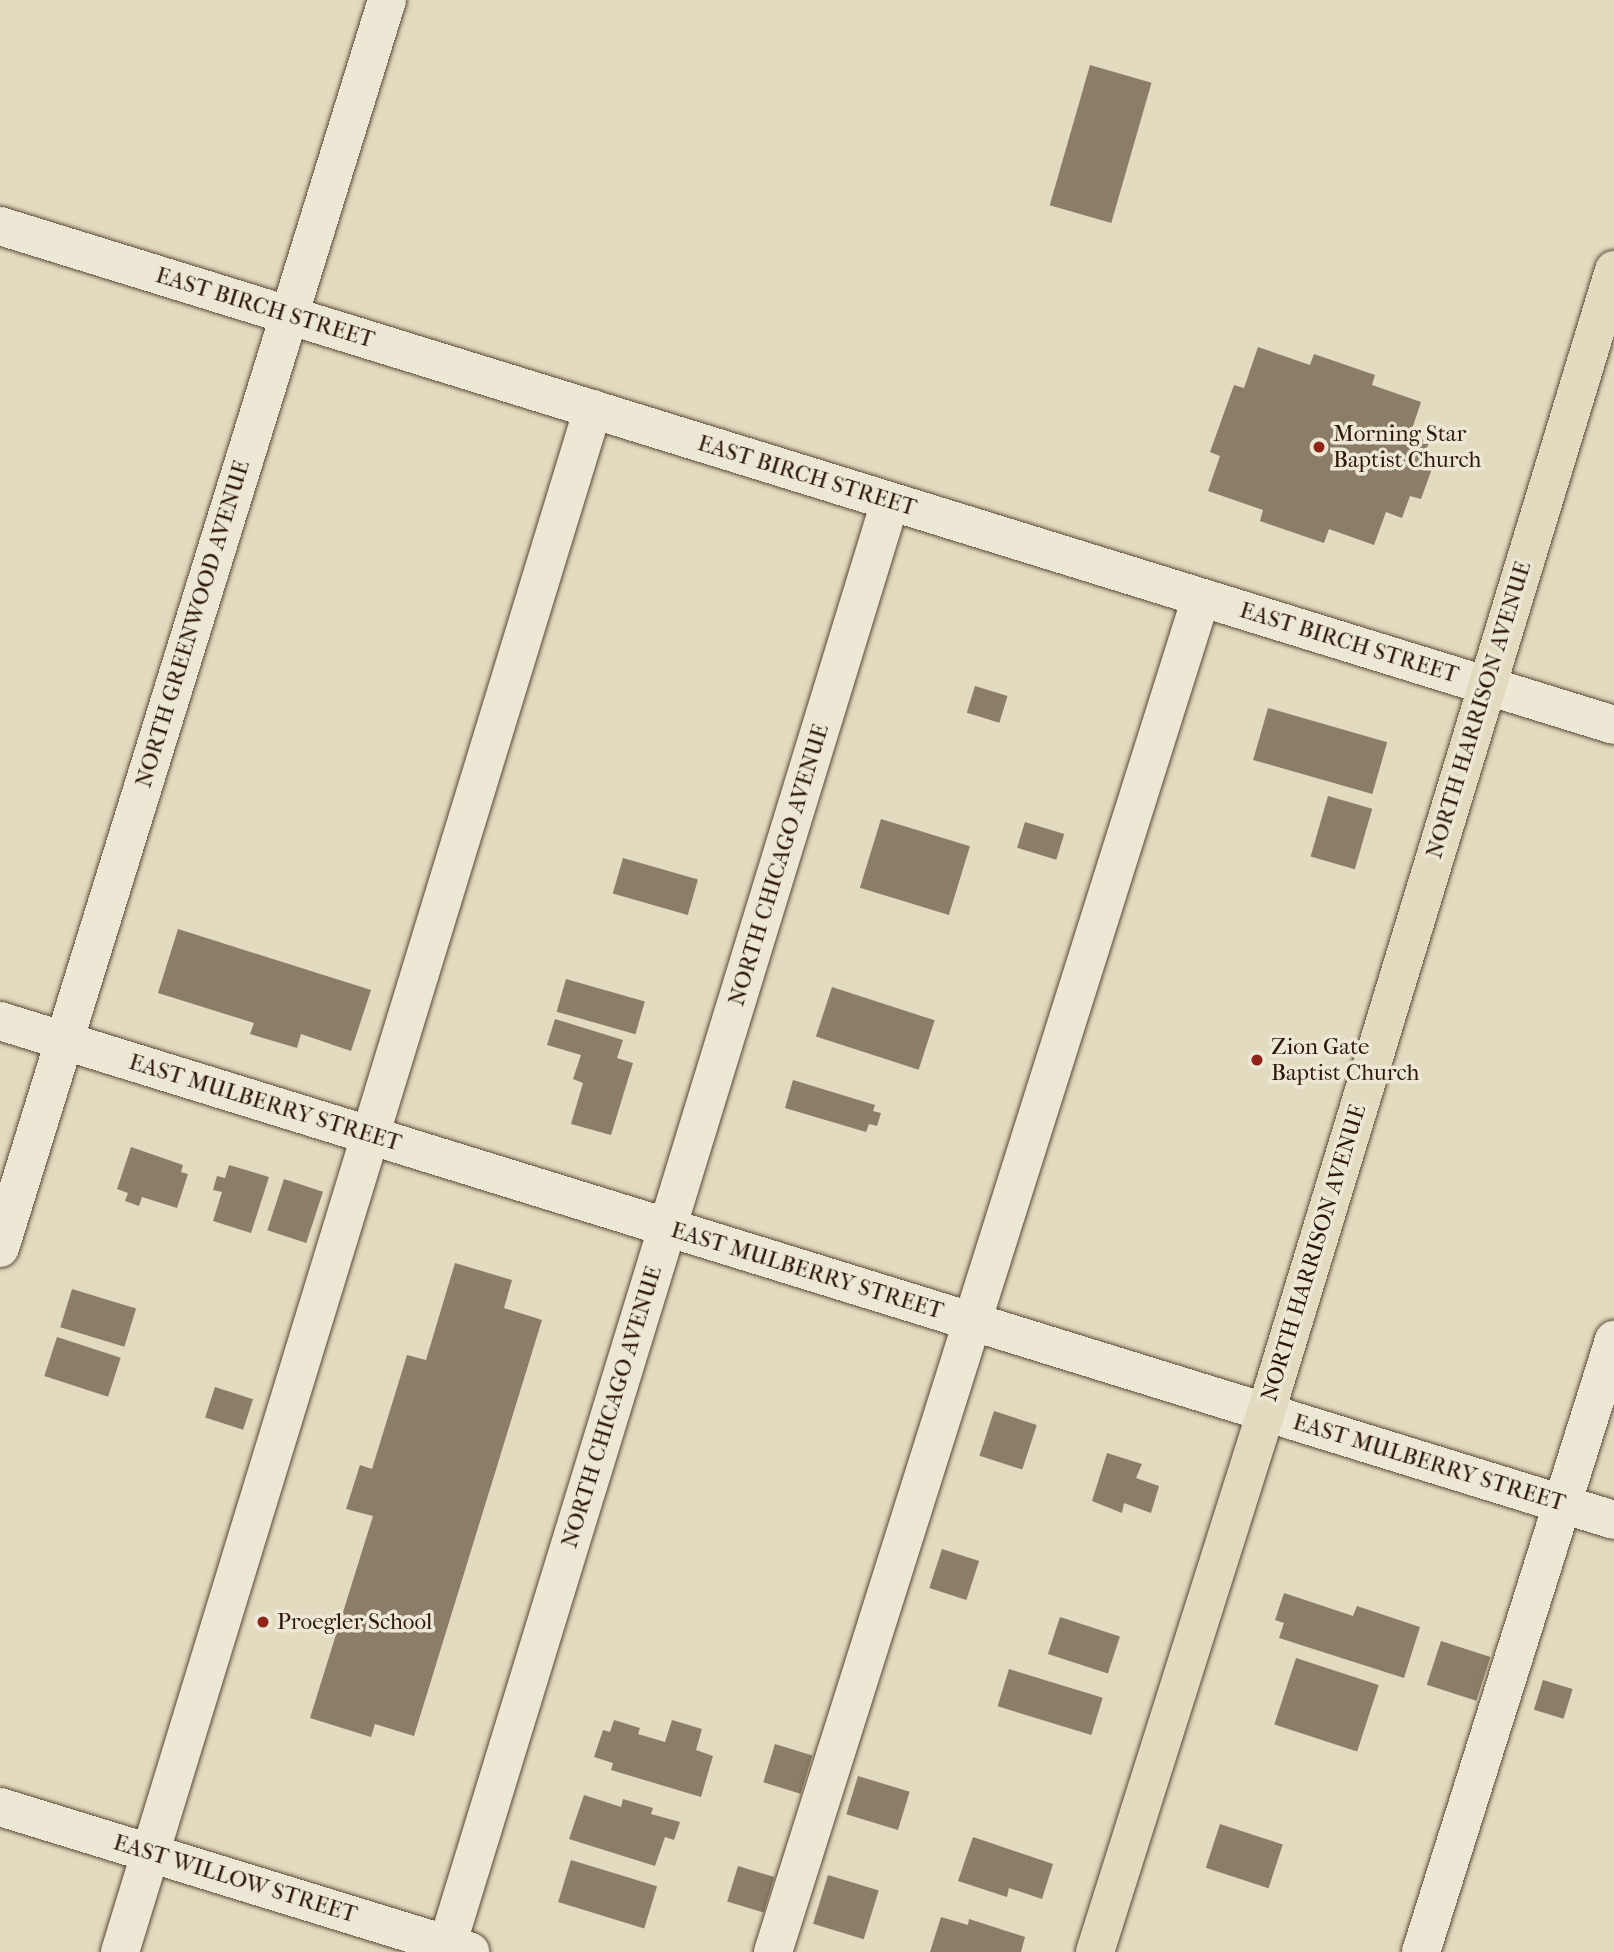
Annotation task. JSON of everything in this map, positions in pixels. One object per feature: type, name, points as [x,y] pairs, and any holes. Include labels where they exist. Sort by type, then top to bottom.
[{"type":"main road","name":"NORTH HARRISON AVENUE","points":[[1095,1952],[1266,1412],[1614,270]]},
{"type":"street","name":"NORTH GREENWOOD AVENUE","points":[[0,1248],[387,0]]},
{"type":"street","name":"EAST BIRCH STREET","points":[[1,229],[1614,725]]},
{"type":"street","points":[[120,1952],[593,409]]},
{"type":"street","name":"NORTH CHICAGO AVENUE","points":[[454,1950],[667,1228],[890,502]]},
{"type":"street","points":[[773,1952],[1201,598]]},
{"type":"street","name":"EAST MULBERRY STREET","points":[[0,1021],[1614,1520]]},
{"type":"street","points":[[1421,1952],[1614,1340]]},
{"type":"street","name":"EAST WILLOW STREET","points":[[0,1807],[454,1950]]},
{"type":"building","points":[[1090,65],[1152,83],[1111,223],[1050,205]]},
{"type":"building","name":"Morning Star Baptist Church","points":[[1258,347],[1310,365],[1314,354],[1375,375],[1372,385],[1421,402],[1410,435],[1429,442],[1423,460],[1434,463],[1421,499],[1410,496],[1402,518],[1386,512],[1374,545],[1329,529],[1324,543],[1260,521],[1263,510],[1208,491],[1220,456],[1210,452],[1234,385],[1244,388]]},
{"type":"building","points":[[975,686],[1008,696],[999,723],[967,713]]},
{"type":"building","points":[[1268,708],[1387,742],[1372,794],[1253,760]]},
{"type":"building","points":[[1328,796],[1372,809],[1355,869],[1311,857]]},
{"type":"building","points":[[881,819],[970,846],[949,915],[860,888]]},
{"type":"building","points":[[1025,822],[1064,834],[1056,860],[1017,848]]},
{"type":"building","points":[[623,858],[698,879],[688,915],[613,894]]},
{"type":"building","points":[[178,929],[371,990],[351,1051],[301,1034],[297,1048],[250,1034],[254,1023],[158,993]]},
{"type":"building","points":[[566,979],[645,1002],[635,1034],[557,1012]]},
{"type":"building","points":[[832,987],[935,1020],[919,1070],[816,1036]]},
{"type":"building","points":[[555,1019],[623,1040],[617,1058],[633,1063],[611,1135],[571,1124],[583,1083],[573,1079],[581,1055],[547,1045]]},
{"type":"building","points":[[793,1080],[875,1105],[873,1111],[881,1113],[877,1126],[869,1124],[866,1132],[785,1108]]},
{"type":"building","points":[[131,1147],[183,1165],[181,1172],[188,1174],[177,1208],[142,1197],[139,1206],[125,1201],[128,1193],[117,1189]]},
{"type":"building","points":[[229,1165],[269,1177],[251,1233],[213,1221],[222,1192],[213,1190],[217,1176],[225,1178]]},
{"type":"building","points":[[284,1179],[323,1192],[306,1243],[267,1230]]},
{"type":"building","points":[[455,1263],[512,1280],[504,1308],[542,1320],[414,1736],[375,1724],[371,1737],[310,1718],[373,1516],[346,1509],[360,1465],[372,1469],[407,1355],[426,1360]]},
{"type":"building","points":[[72,1289],[136,1309],[124,1347],[60,1327]]},
{"type":"building","points":[[57,1337],[121,1358],[108,1397],[44,1376]]},
{"type":"building","points":[[215,1387],[253,1399],[243,1430],[205,1417]]},
{"type":"building","points":[[994,1411],[1037,1425],[1022,1470],[979,1456]]},
{"type":"building","points":[[1107,1453],[1142,1464],[1136,1478],[1159,1486],[1151,1513],[1124,1503],[1122,1513],[1092,1501]]},
{"type":"building","points":[[942,1549],[979,1561],[966,1600],[929,1588]]},
{"type":"building","points":[[1284,1593],[1353,1616],[1357,1606],[1420,1627],[1404,1678],[1279,1638],[1284,1623],[1275,1620]]},
{"type":"building","points":[[1060,1617],[1120,1636],[1108,1674],[1048,1654]]},
{"type":"building","points":[[1441,1641],[1490,1657],[1476,1701],[1427,1685]]},
{"type":"building","points":[[1296,1658],[1379,1685],[1357,1751],[1274,1725]]},
{"type":"building","points":[[1009,1669],[1103,1698],[1091,1735],[998,1706]]},
{"type":"building","points":[[1543,1680],[1573,1689],[1564,1719],[1534,1710]]},
{"type":"building","points":[[614,1720],[640,1728],[638,1734],[665,1742],[672,1720],[702,1729],[696,1750],[713,1756],[701,1797],[611,1770],[613,1763],[594,1757],[603,1730],[610,1732]]},
{"type":"building","points":[[775,1744],[812,1755],[801,1794],[763,1782]]},
{"type":"building","points":[[858,1776],[910,1792],[898,1830],[846,1814]]},
{"type":"building","points":[[584,1795],[621,1807],[623,1799],[653,1808],[651,1814],[680,1822],[674,1840],[665,1837],[655,1866],[569,1839]]},
{"type":"building","points":[[1220,1824],[1283,1844],[1269,1888],[1206,1868]]},
{"type":"building","points":[[973,1837],[1053,1864],[1042,1899],[1009,1888],[1007,1897],[958,1881]]},
{"type":"building","points":[[571,1860],[657,1886],[644,1928],[558,1902]]},
{"type":"building","points":[[738,1866],[774,1877],[764,1912],[727,1901]]},
{"type":"building","points":[[828,1875],[879,1890],[864,1939],[813,1924]]},
{"type":"building","points":[[941,1917],[968,1925],[969,1919],[1025,1937],[1021,1952],[930,1952]]},
{"type":"place","name":"Morning Star Baptist Church","points":[[1319,447]]},
{"type":"place","name":"Zion Gate Baptist Church","points":[[1257,1060]]},
{"type":"place","name":"Proegler School","points":[[263,1622]]}]
